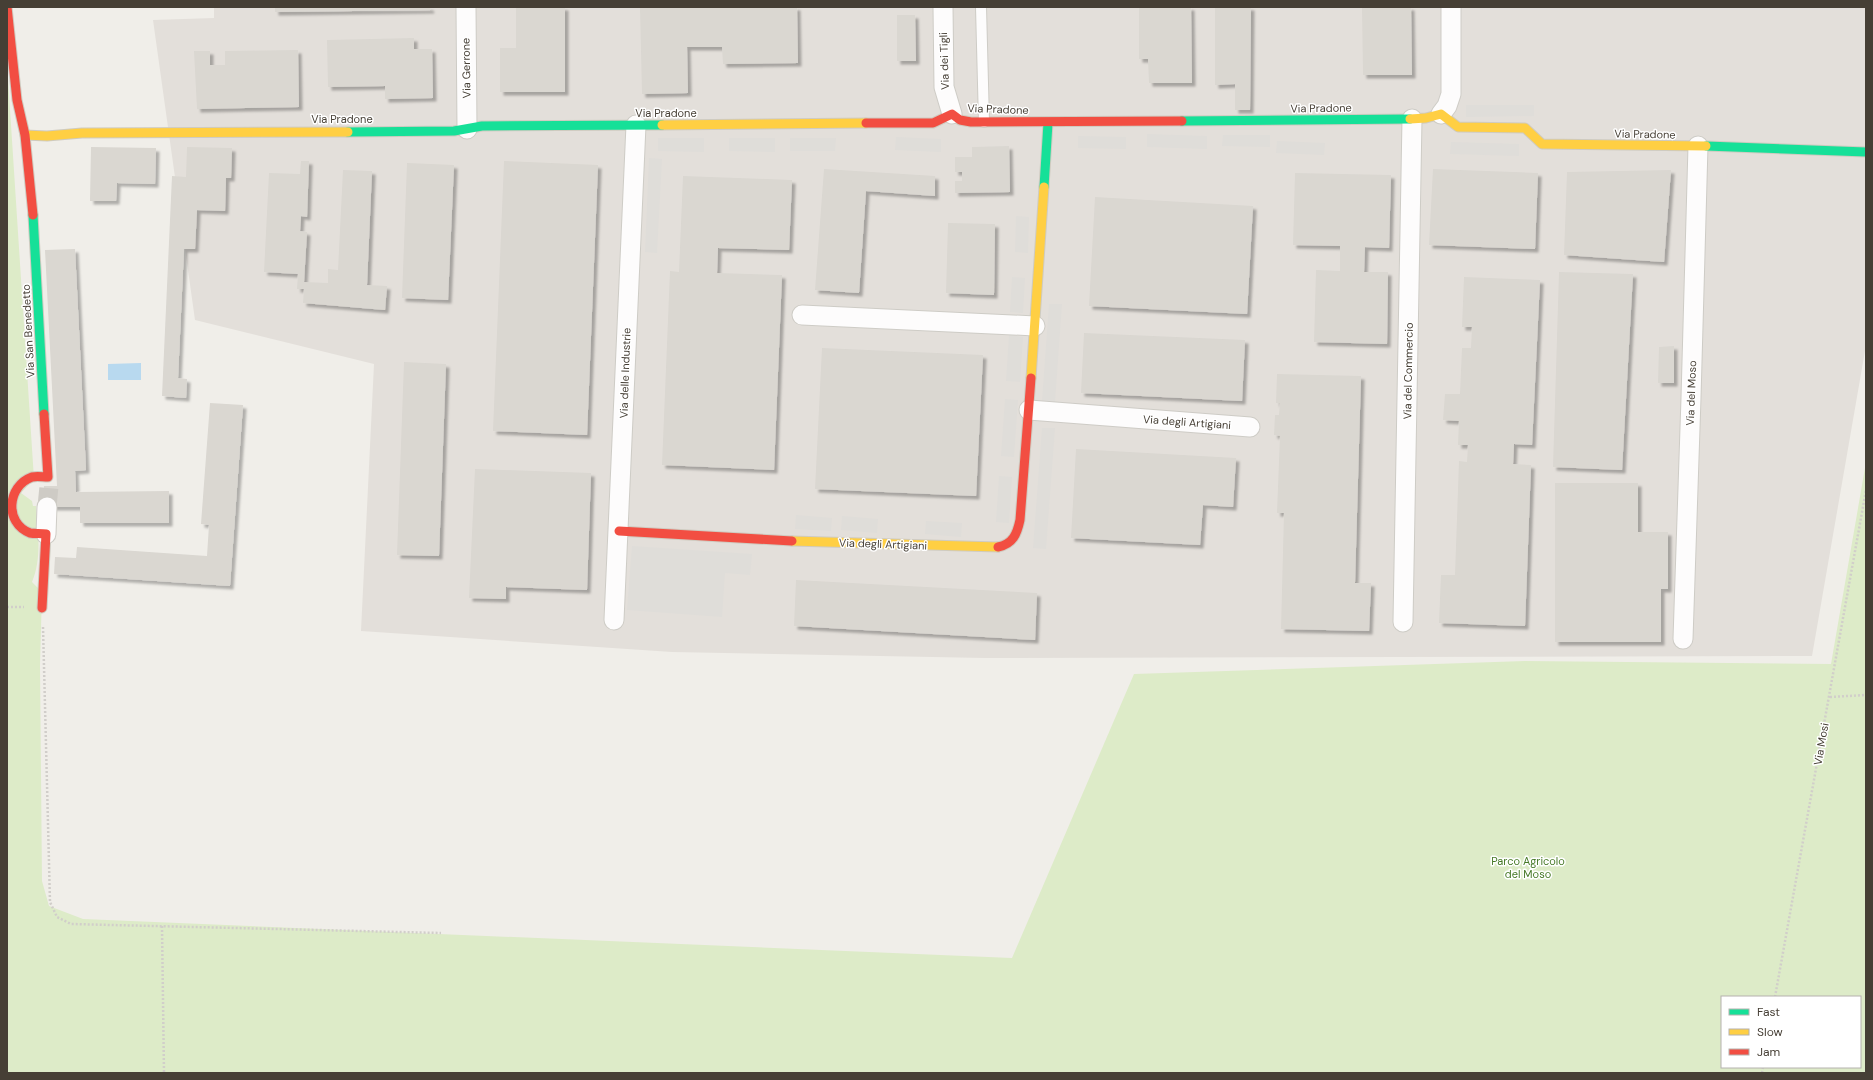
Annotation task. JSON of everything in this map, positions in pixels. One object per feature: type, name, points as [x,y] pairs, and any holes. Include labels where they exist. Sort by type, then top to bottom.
[{"type":"street","name":"Via San Benedetto","points":[[7,7],[16,93],[25,135],[32,202],[48,481],[32,477],[19,485],[11,500],[12,514],[18,526],[30,533],[46,534]]},
{"type":"street","name":"Via Gerrone","points":[[466,7],[467,128]]},
{"type":"street","name":"Via dei Tigli","points":[[943,7],[944,87],[952,114]]},
{"type":"street","points":[[1441,114],[1451,94],[1451,7]]},
{"type":"street","name":"Via Pradone","points":[[25,135],[47,136],[82,133],[454,130],[482,126],[933,124],[952,114],[960,120],[971,122],[1412,119],[1426,118],[1441,114],[1458,127],[1525,128],[1542,144],[1698,146],[1866,152]]},
{"type":"street","name":"Via del Commercio","points":[[1403,622],[1412,119]]},
{"type":"street","name":"Via degli Artigiani","points":[[619,531],[760,540],[1001,548],[1011,543],[1017,533],[1020,520],[1035,326],[1048,122]]},
{"type":"street","name":"Via delle Industrie","points":[[614,620],[636,125]]},
{"type":"street","name":"Via del Moso","points":[[1683,639],[1692,398],[1698,146]]},
{"type":"street","points":[[802,315],[1035,326]]},
{"type":"street","name":"Via degli Artigiani","points":[[1029,410],[1250,427]]},
{"type":"street","points":[[42,608],[47,507]]},
{"type":"lane","points":[[981,7],[984,122]]},
{"type":"path","name":"Via Mosi","points":[[1775,996],[1866,490]]},
{"type":"path","points":[[7,607],[42,608],[50,902],[58,917],[71,924],[441,933]]},
{"type":"path","points":[[1830,697],[1866,695]]},
{"type":"path","points":[[162,926],[164,1073]]},
{"type":"shaded area","points":[[214,7],[1866,7],[1866,345],[1812,656],[985,658],[672,652],[361,631],[374,364],[195,320],[153,20],[214,18]]},
{"type":"shaded area","points":[[1466,105],[1534,105],[1534,116],[1466,117]]},
{"type":"shaded area","points":[[1147,134],[1207,136],[1207,149],[1147,147]]},
{"type":"shaded area","points":[[1223,135],[1270,135],[1270,147],[1222,146]]},
{"type":"shaded area","points":[[1078,136],[1126,137],[1126,149],[1078,148]]},
{"type":"shaded area","points":[[896,137],[941,139],[941,152],[895,150]]},
{"type":"shaded area","points":[[658,138],[704,138],[704,152],[658,151]]},
{"type":"shaded area","points":[[729,138],[775,138],[775,152],[729,151]]},
{"type":"shaded area","points":[[790,138],[836,138],[835,151],[790,151]]},
{"type":"shaded area","points":[[1277,141],[1325,143],[1324,155],[1276,153]]},
{"type":"shaded area","points":[[1451,142],[1519,144],[1519,156],[1450,154]]},
{"type":"shaded area","points":[[649,158],[662,159],[657,253],[645,252]]},
{"type":"shaded area","points":[[1016,216],[1029,217],[1028,253],[1015,252]]},
{"type":"shaded area","points":[[1012,277],[1025,278],[1023,313],[1010,312]]},
{"type":"shaded area","points":[[1049,304],[1062,304],[1055,402],[1042,401]]},
{"type":"shaded area","points":[[1009,335],[1023,337],[1020,382],[1006,381]]},
{"type":"shaded area","points":[[1005,399],[1018,400],[1014,457],[1001,456]]},
{"type":"shaded area","points":[[1042,428],[1055,428],[1046,549],[1033,548]]},
{"type":"shaded area","points":[[999,476],[1012,477],[1009,523],[996,522]]},
{"type":"shaded area","points":[[796,515],[832,518],[831,531],[795,529]]},
{"type":"shaded area","points":[[842,516],[878,519],[877,533],[841,530]]},
{"type":"shaded area","points":[[926,521],[962,523],[961,537],[925,534]]},
{"type":"shaded area","points":[[632,546],[752,554],[750,575],[725,573],[722,617],[627,610]]},
{"type":"green space","name":"Parco Agricolo del Moso","points":[[7,63],[34,479],[21,493],[32,501],[33,506],[36,506],[38,554],[32,582],[42,592],[40,665],[42,881],[49,906],[83,919],[1012,958],[1134,674],[1525,661],[1831,664],[1866,462],[1866,1073],[7,1073]]},
{"type":"water","points":[[141,363],[141,380],[108,380],[108,364]]},
{"type":"building","points":[[275,7],[430,7],[431,10],[275,12]]},
{"type":"building","points":[[516,7],[565,7],[565,92],[500,92],[500,48],[516,48]]},
{"type":"building","points":[[640,7],[797,7],[798,63],[723,64],[722,47],[687,47],[688,93],[642,94]]},
{"type":"building","points":[[1139,7],[1191,7],[1192,83],[1149,83],[1148,59],[1139,59]]},
{"type":"building","points":[[1215,7],[1251,7],[1250,110],[1235,110],[1235,84],[1215,85]]},
{"type":"building","points":[[1362,7],[1411,7],[1412,75],[1363,75]]},
{"type":"building","points":[[897,15],[915,15],[916,61],[897,61]]},
{"type":"building","points":[[414,38],[414,49],[432,49],[433,98],[385,99],[385,86],[328,87],[327,40]]},
{"type":"building","points":[[298,50],[299,107],[197,109],[194,51],[210,51],[210,65],[225,65],[225,51]]},
{"type":"building","points":[[1009,146],[1010,192],[955,193],[955,181],[962,181],[962,172],[955,172],[955,157],[972,157],[972,147]]},
{"type":"building","points":[[91,147],[156,148],[155,184],[117,183],[116,201],[90,201]]},
{"type":"building","points":[[187,147],[232,148],[231,178],[226,178],[225,211],[197,210],[195,249],[184,249],[178,378],[187,379],[186,398],[162,396],[172,176],[186,177]]},
{"type":"building","points":[[301,161],[309,161],[307,217],[301,216],[300,231],[307,232],[304,282],[328,283],[328,269],[338,270],[343,170],[372,171],[367,285],[387,286],[385,310],[303,303],[304,289],[297,289],[298,274],[264,272],[269,173],[300,174]]},
{"type":"building","points":[[504,161],[598,165],[587,435],[493,431]]},
{"type":"building","points":[[407,163],[454,165],[448,300],[402,298]]},
{"type":"building","points":[[824,169],[935,176],[935,196],[866,191],[859,293],[815,290]]},
{"type":"building","points":[[1433,169],[1538,173],[1535,249],[1429,245]]},
{"type":"building","points":[[1671,170],[1664,262],[1564,255],[1567,172]]},
{"type":"building","points":[[1295,173],[1391,175],[1389,248],[1365,247],[1364,272],[1388,272],[1387,344],[1314,342],[1316,270],[1340,271],[1340,246],[1293,245]]},
{"type":"building","points":[[683,176],[792,180],[789,250],[718,248],[717,273],[782,275],[774,470],[662,465],[670,271],[679,272]]},
{"type":"building","points":[[1095,197],[1253,206],[1247,314],[1089,306]]},
{"type":"building","points":[[948,223],[995,224],[994,295],[946,293]]},
{"type":"building","points":[[75,249],[86,470],[75,471],[76,492],[169,491],[169,523],[80,523],[80,507],[43,507],[44,486],[57,486],[45,250]]},
{"type":"building","points":[[1559,272],[1633,274],[1622,470],[1553,467]]},
{"type":"building","points":[[1464,277],[1540,280],[1532,445],[1514,444],[1513,464],[1531,465],[1525,626],[1439,623],[1441,575],[1455,575],[1459,461],[1467,462],[1468,445],[1458,445],[1459,421],[1443,420],[1445,394],[1460,394],[1462,348],[1471,348],[1472,327],[1462,327]]},
{"type":"building","points":[[1084,333],[1245,340],[1242,401],[1081,393]]},
{"type":"building","points":[[1674,346],[1674,383],[1658,383],[1659,347]]},
{"type":"building","points":[[822,348],[983,355],[976,496],[815,489]]},
{"type":"building","points":[[404,362],[446,364],[439,556],[397,555]]},
{"type":"building","points":[[1277,374],[1361,376],[1355,583],[1371,583],[1369,631],[1281,629],[1284,513],[1277,513],[1280,436],[1274,435],[1275,415],[1279,415],[1280,403],[1276,403]]},
{"type":"building","points":[[210,403],[243,405],[230,586],[54,574],[55,557],[76,558],[77,547],[207,556],[209,525],[201,524]]},
{"type":"building","points":[[1076,449],[1236,458],[1233,507],[1203,505],[1200,545],[1071,538]]},
{"type":"building","points":[[475,469],[591,473],[587,590],[506,587],[506,599],[469,598]]},
{"type":"building","points":[[1555,483],[1638,483],[1638,532],[1668,532],[1668,589],[1661,589],[1661,642],[1555,642]]},
{"type":"building","points":[[796,580],[1037,593],[1035,640],[794,626]]},
{"type":"tunnel","points":[[47,507],[49,486]]},
{"type":"traffic: fast","points":[[1182,121],[1410,119]]},
{"type":"traffic: fast","points":[[1044,187],[1048,123]]},
{"type":"traffic: fast","points":[[348,132],[454,131],[482,126],[662,125]]},
{"type":"traffic: fast","points":[[1706,146],[1866,152]]},
{"type":"traffic: fast","points":[[33,215],[44,414]]},
{"type":"traffic: slow","points":[[1410,119],[1426,118],[1441,114],[1458,127],[1525,128],[1542,144],[1706,146]]},
{"type":"traffic: slow","points":[[662,125],[866,123]]},
{"type":"traffic: slow","points":[[25,135],[47,136],[82,133],[348,132]]},
{"type":"traffic: slow","points":[[1031,378],[1044,187]]},
{"type":"traffic: slow","points":[[792,541],[998,547]]},
{"type":"traffic: jam","points":[[7,7],[17,100],[25,135],[33,215]]},
{"type":"traffic: jam","points":[[866,123],[933,123],[952,114],[960,120],[971,122],[1182,121]]},
{"type":"traffic: jam","points":[[998,547],[1003,546],[1014,538],[1020,520],[1031,378]]},
{"type":"traffic: jam","points":[[42,608],[46,534],[30,533],[22,528],[16,521],[12,505],[17,488],[24,482],[32,477],[48,477],[44,414]]},
{"type":"traffic: jam","points":[[619,531],[792,541]]}]
